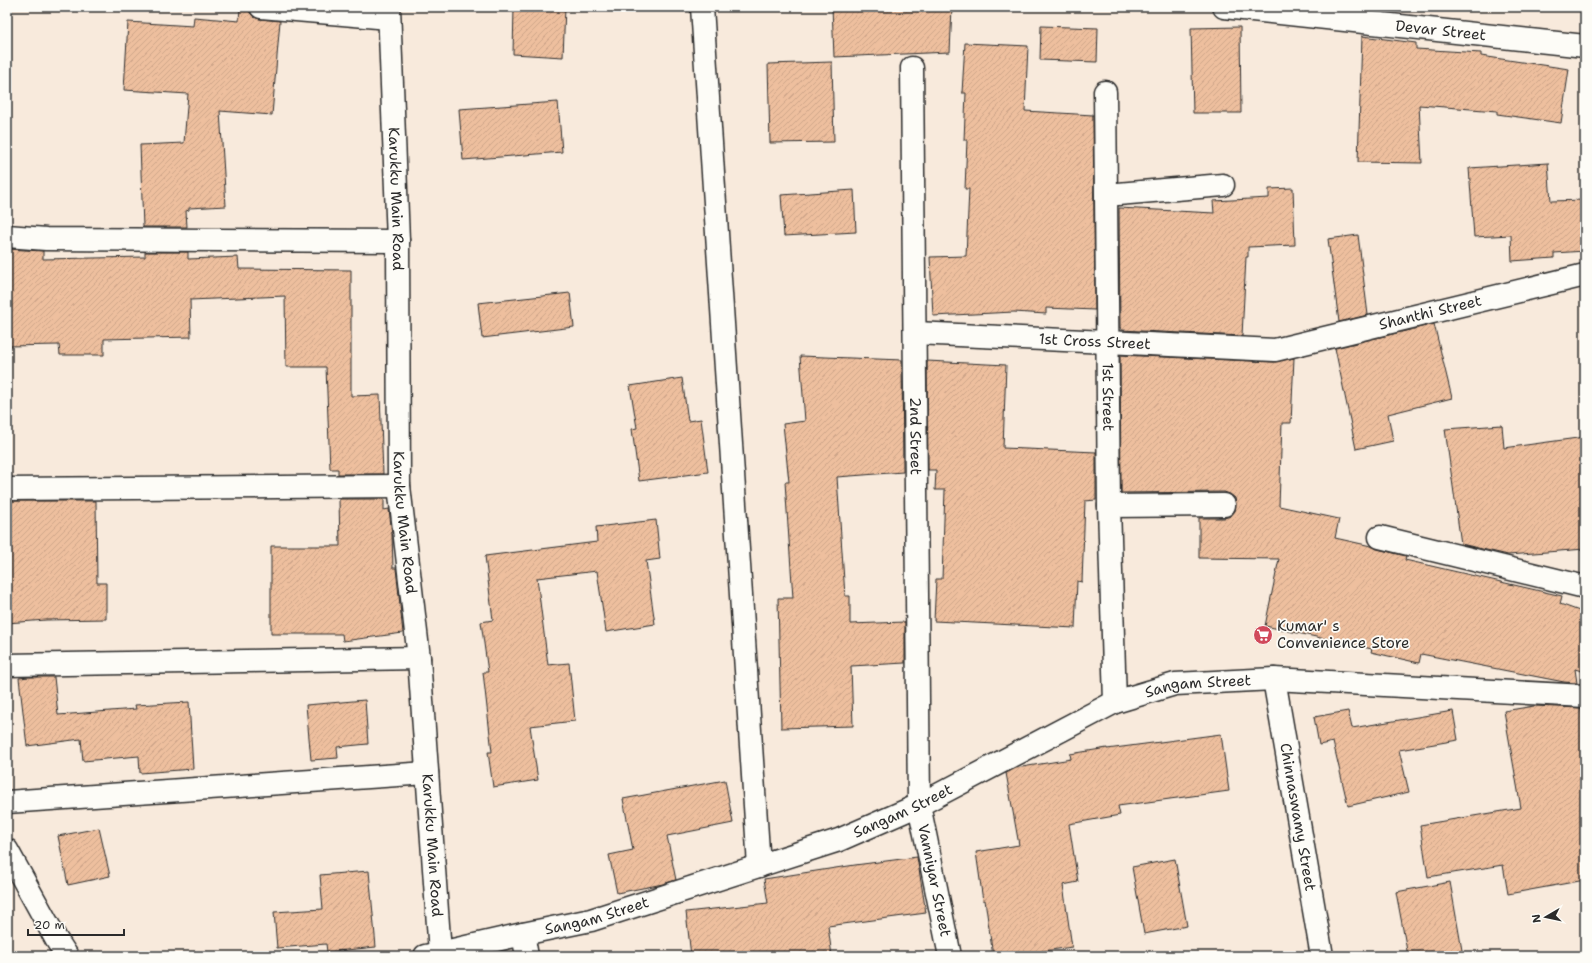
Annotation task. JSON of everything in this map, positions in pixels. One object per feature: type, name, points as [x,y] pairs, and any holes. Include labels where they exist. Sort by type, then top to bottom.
[{"type":"street","points":[[261,7],[389,13]]},
{"type":"street","points":[[702,7],[759,866]]},
{"type":"street","name":"Devar Street","points":[[1224,7],[1585,46]]},
{"type":"street","name":"Karukku Main Road","points":[[389,13],[398,241],[400,486],[419,658],[427,773],[432,954],[523,934]]},
{"type":"street","name":"2nd Street","points":[[912,68],[919,805]]},
{"type":"street","name":"1st Street","points":[[1105,92],[1109,506],[1115,702]]},
{"type":"street","points":[[1106,195],[1223,185]]},
{"type":"street","points":[[7,236],[46,240],[398,241]]},
{"type":"street","name":"Shanthi Street","points":[[1275,350],[1585,275]]},
{"type":"street","name":"1st Cross Street","points":[[915,333],[1275,350]]},
{"type":"street","points":[[7,489],[400,486]]},
{"type":"street","points":[[1109,506],[1224,505]]},
{"type":"street","points":[[1380,537],[1585,587]]},
{"type":"street","points":[[7,664],[419,658]]},
{"type":"street","name":"Sangam Street","points":[[523,934],[591,920],[839,840],[919,805],[1115,702],[1175,684],[1274,679],[1585,696]]},
{"type":"street","name":"Chinnaswamy Street","points":[[1274,679],[1322,956]]},
{"type":"street","points":[[7,802],[427,773]]},
{"type":"street","name":"Vanniyar Street","points":[[919,805],[950,956]]},
{"type":"street","points":[[7,850],[67,956]]},
{"type":"street","points":[[523,934],[527,956]]},
{"type":"building","points":[[240,7],[249,8],[250,13],[254,17],[280,21],[272,115],[220,111],[226,206],[189,208],[189,210],[186,211],[187,227],[143,227],[140,145],[184,143],[188,94],[124,90],[128,22],[193,26],[194,17],[239,21]]},
{"type":"building","points":[[514,7],[565,7],[563,57],[513,54]]},
{"type":"building","points":[[832,7],[952,7],[950,52],[834,57]]},
{"type":"building","points":[[1041,26],[1098,28],[1097,62],[1040,60]]},
{"type":"building","points":[[1240,27],[1241,113],[1193,113],[1191,28]]},
{"type":"building","points":[[1362,36],[1416,43],[1416,49],[1481,53],[1481,56],[1569,69],[1561,123],[1497,114],[1497,111],[1419,105],[1422,163],[1358,162]]},
{"type":"building","points":[[965,43],[1028,46],[1025,111],[1093,115],[1095,310],[1046,308],[1046,314],[1014,312],[933,316],[930,257],[966,256],[969,189],[965,189],[967,140],[964,140],[966,93],[962,93]]},
{"type":"building","points":[[832,62],[834,142],[770,143],[768,64]]},
{"type":"building","points":[[558,102],[562,152],[463,160],[459,109]]},
{"type":"building","points":[[1548,163],[1551,201],[1585,200],[1585,251],[1554,253],[1554,258],[1512,261],[1511,235],[1474,237],[1469,168]]},
{"type":"building","points":[[1293,188],[1295,245],[1248,247],[1248,257],[1246,257],[1242,336],[1121,330],[1119,208],[1214,213],[1213,201],[1269,198],[1269,189]]},
{"type":"building","points":[[854,190],[856,232],[784,236],[781,195]]},
{"type":"building","points":[[1358,235],[1368,315],[1339,322],[1328,239]]},
{"type":"building","points":[[7,249],[43,251],[43,259],[145,257],[145,252],[188,252],[188,259],[238,257],[239,269],[351,270],[351,396],[380,395],[383,474],[338,474],[338,469],[330,469],[326,367],[286,367],[285,296],[190,300],[191,337],[104,339],[104,355],[60,355],[59,345],[7,346]]},
{"type":"building","points":[[570,293],[574,327],[482,338],[478,303]]},
{"type":"building","points":[[1434,324],[1452,398],[1388,414],[1393,441],[1356,449],[1335,348]]},
{"type":"building","points":[[1120,355],[1274,362],[1294,358],[1291,423],[1282,423],[1279,506],[1339,519],[1335,538],[1406,556],[1405,560],[1562,596],[1560,604],[1585,613],[1585,672],[1575,669],[1577,683],[1564,682],[1421,654],[1419,663],[1371,652],[1372,649],[1265,626],[1279,559],[1199,558],[1199,518],[1224,518],[1231,516],[1235,511],[1235,498],[1224,492],[1121,493]]},
{"type":"building","points":[[800,356],[902,360],[903,472],[837,477],[845,596],[850,596],[850,624],[905,622],[905,663],[851,666],[853,726],[781,728],[778,598],[793,598],[785,482],[789,482],[783,424],[805,421]]},
{"type":"building","points":[[927,361],[1006,365],[1003,448],[1096,452],[1096,500],[1085,501],[1082,582],[1077,581],[1075,628],[934,621],[936,579],[942,579],[945,490],[935,490],[936,470],[928,470]]},
{"type":"building","points":[[682,378],[688,421],[701,419],[708,472],[639,481],[632,429],[637,428],[630,386]]},
{"type":"building","points":[[1502,425],[1504,448],[1585,437],[1585,549],[1508,555],[1461,544],[1445,429]]},
{"type":"building","points":[[339,499],[384,499],[384,510],[389,509],[392,534],[393,568],[396,568],[403,633],[343,641],[342,634],[271,634],[271,546],[340,546]]},
{"type":"building","points":[[7,501],[96,501],[97,583],[106,583],[106,619],[46,620],[7,623]]},
{"type":"building","points":[[656,520],[660,559],[646,561],[655,624],[606,632],[597,571],[537,578],[548,665],[569,663],[575,721],[530,726],[538,780],[493,787],[488,752],[492,752],[483,672],[488,672],[481,622],[493,620],[485,556],[597,542],[596,527]]},
{"type":"building","points":[[54,677],[58,715],[136,709],[135,705],[189,702],[193,769],[140,773],[139,756],[83,761],[81,739],[27,746],[19,678]]},
{"type":"building","points":[[365,700],[368,744],[337,747],[338,758],[311,760],[306,705]]},
{"type":"building","points":[[1534,706],[1581,708],[1585,733],[1585,880],[1508,894],[1503,865],[1428,877],[1420,825],[1521,808],[1504,711]]},
{"type":"building","points":[[1348,711],[1352,728],[1453,711],[1458,740],[1399,750],[1409,792],[1348,806],[1333,742],[1319,745],[1314,717]]},
{"type":"building","points":[[1221,734],[1229,791],[1118,806],[1120,815],[1069,824],[1078,882],[1063,885],[1072,947],[1009,956],[993,956],[976,852],[1019,845],[1006,773],[1016,768],[1071,759],[1070,754]]},
{"type":"building","points":[[725,780],[733,823],[667,836],[676,880],[617,893],[609,855],[633,850],[623,799]]},
{"type":"building","points":[[99,828],[110,876],[68,885],[58,836]]},
{"type":"building","points":[[917,857],[926,913],[828,926],[832,956],[774,956],[774,952],[738,956],[691,956],[686,912],[768,903],[764,879]]},
{"type":"building","points":[[1175,859],[1187,926],[1144,934],[1132,867]]},
{"type":"building","points":[[369,871],[376,947],[327,952],[326,944],[277,948],[274,912],[323,909],[320,875]]},
{"type":"building","points":[[1450,882],[1463,956],[1408,956],[1396,892]]},
{"type":"place","name":"Kumar' s Convenience Store","points":[[1263,635]]}]
